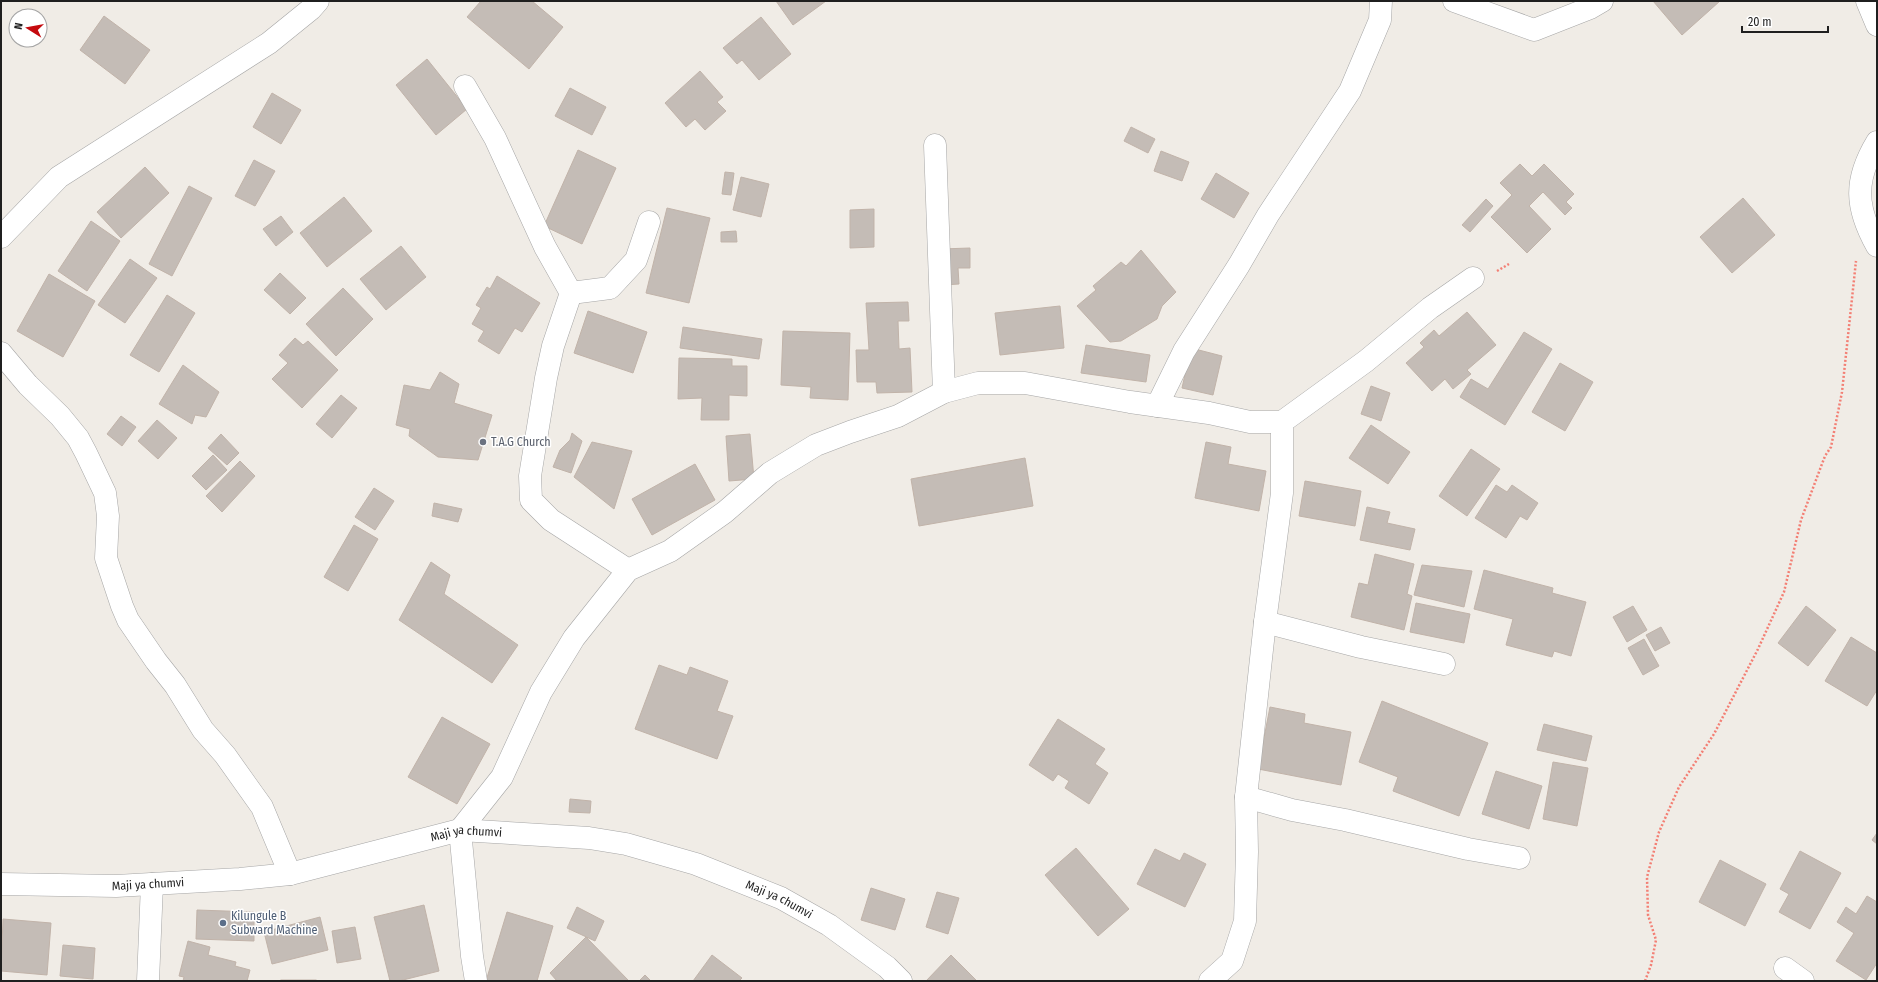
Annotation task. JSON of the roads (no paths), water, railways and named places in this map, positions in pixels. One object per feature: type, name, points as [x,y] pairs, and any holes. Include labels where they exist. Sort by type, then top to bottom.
[{"type":"street","points":[[1,237],[59,178],[270,43],[311,9],[318,1]]},
{"type":"street","points":[[1157,406],[1184,351],[1280,197],[1350,91],[1380,20],[1381,1]]},
{"type":"street","points":[[1454,1],[1534,30],[1552,25],[1602,1]]},
{"type":"street","points":[[1866,1],[1877,25]]},
{"type":"street","points":[[465,86],[495,138],[545,247],[571,293],[553,346],[546,378],[530,476],[530,500],[551,520],[628,570]]},
{"type":"street","points":[[1872,237],[1860,204],[1860,183],[1870,153],[1877,142]]},
{"type":"street","points":[[935,145],[944,392]]},
{"type":"street","points":[[571,293],[610,288],[636,260],[649,222]]},
{"type":"street","points":[[476,981],[472,956],[460,830],[502,776],[541,692],[574,638],[628,570],[670,550],[725,512],[770,473],[816,445],[898,416],[944,392],[978,384],[1025,383],[1157,406],[1208,413],[1250,422],[1282,422],[1366,360],[1430,308],[1473,278]]},
{"type":"street","points":[[1,353],[38,396],[60,416],[83,448],[105,493],[108,516],[106,558],[128,620],[182,695],[203,730],[224,755],[262,807],[290,874]]},
{"type":"street","points":[[1210,981],[1232,961],[1245,922],[1247,852],[1246,797],[1265,622],[1282,493],[1282,422]]},
{"type":"street","points":[[1265,622],[1361,647],[1444,664]]},
{"type":"street","points":[[1246,797],[1292,810],[1353,821],[1468,849],[1519,858]]},
{"type":"street","name":"Maji ya chumvi","points":[[1,884],[116,886],[240,879],[290,874],[460,830],[590,838],[626,844],[696,864],[782,898],[829,925],[886,967],[901,981]]},
{"type":"street","points":[[148,981],[152,884]]},
{"type":"street","points":[[1785,968],[1803,981]]},
{"type":"place","name":"T.A.G Church","points":[[483,442]]},
{"type":"place","name":"Kilungule B Subward Machine","points":[[223,923]]}]
